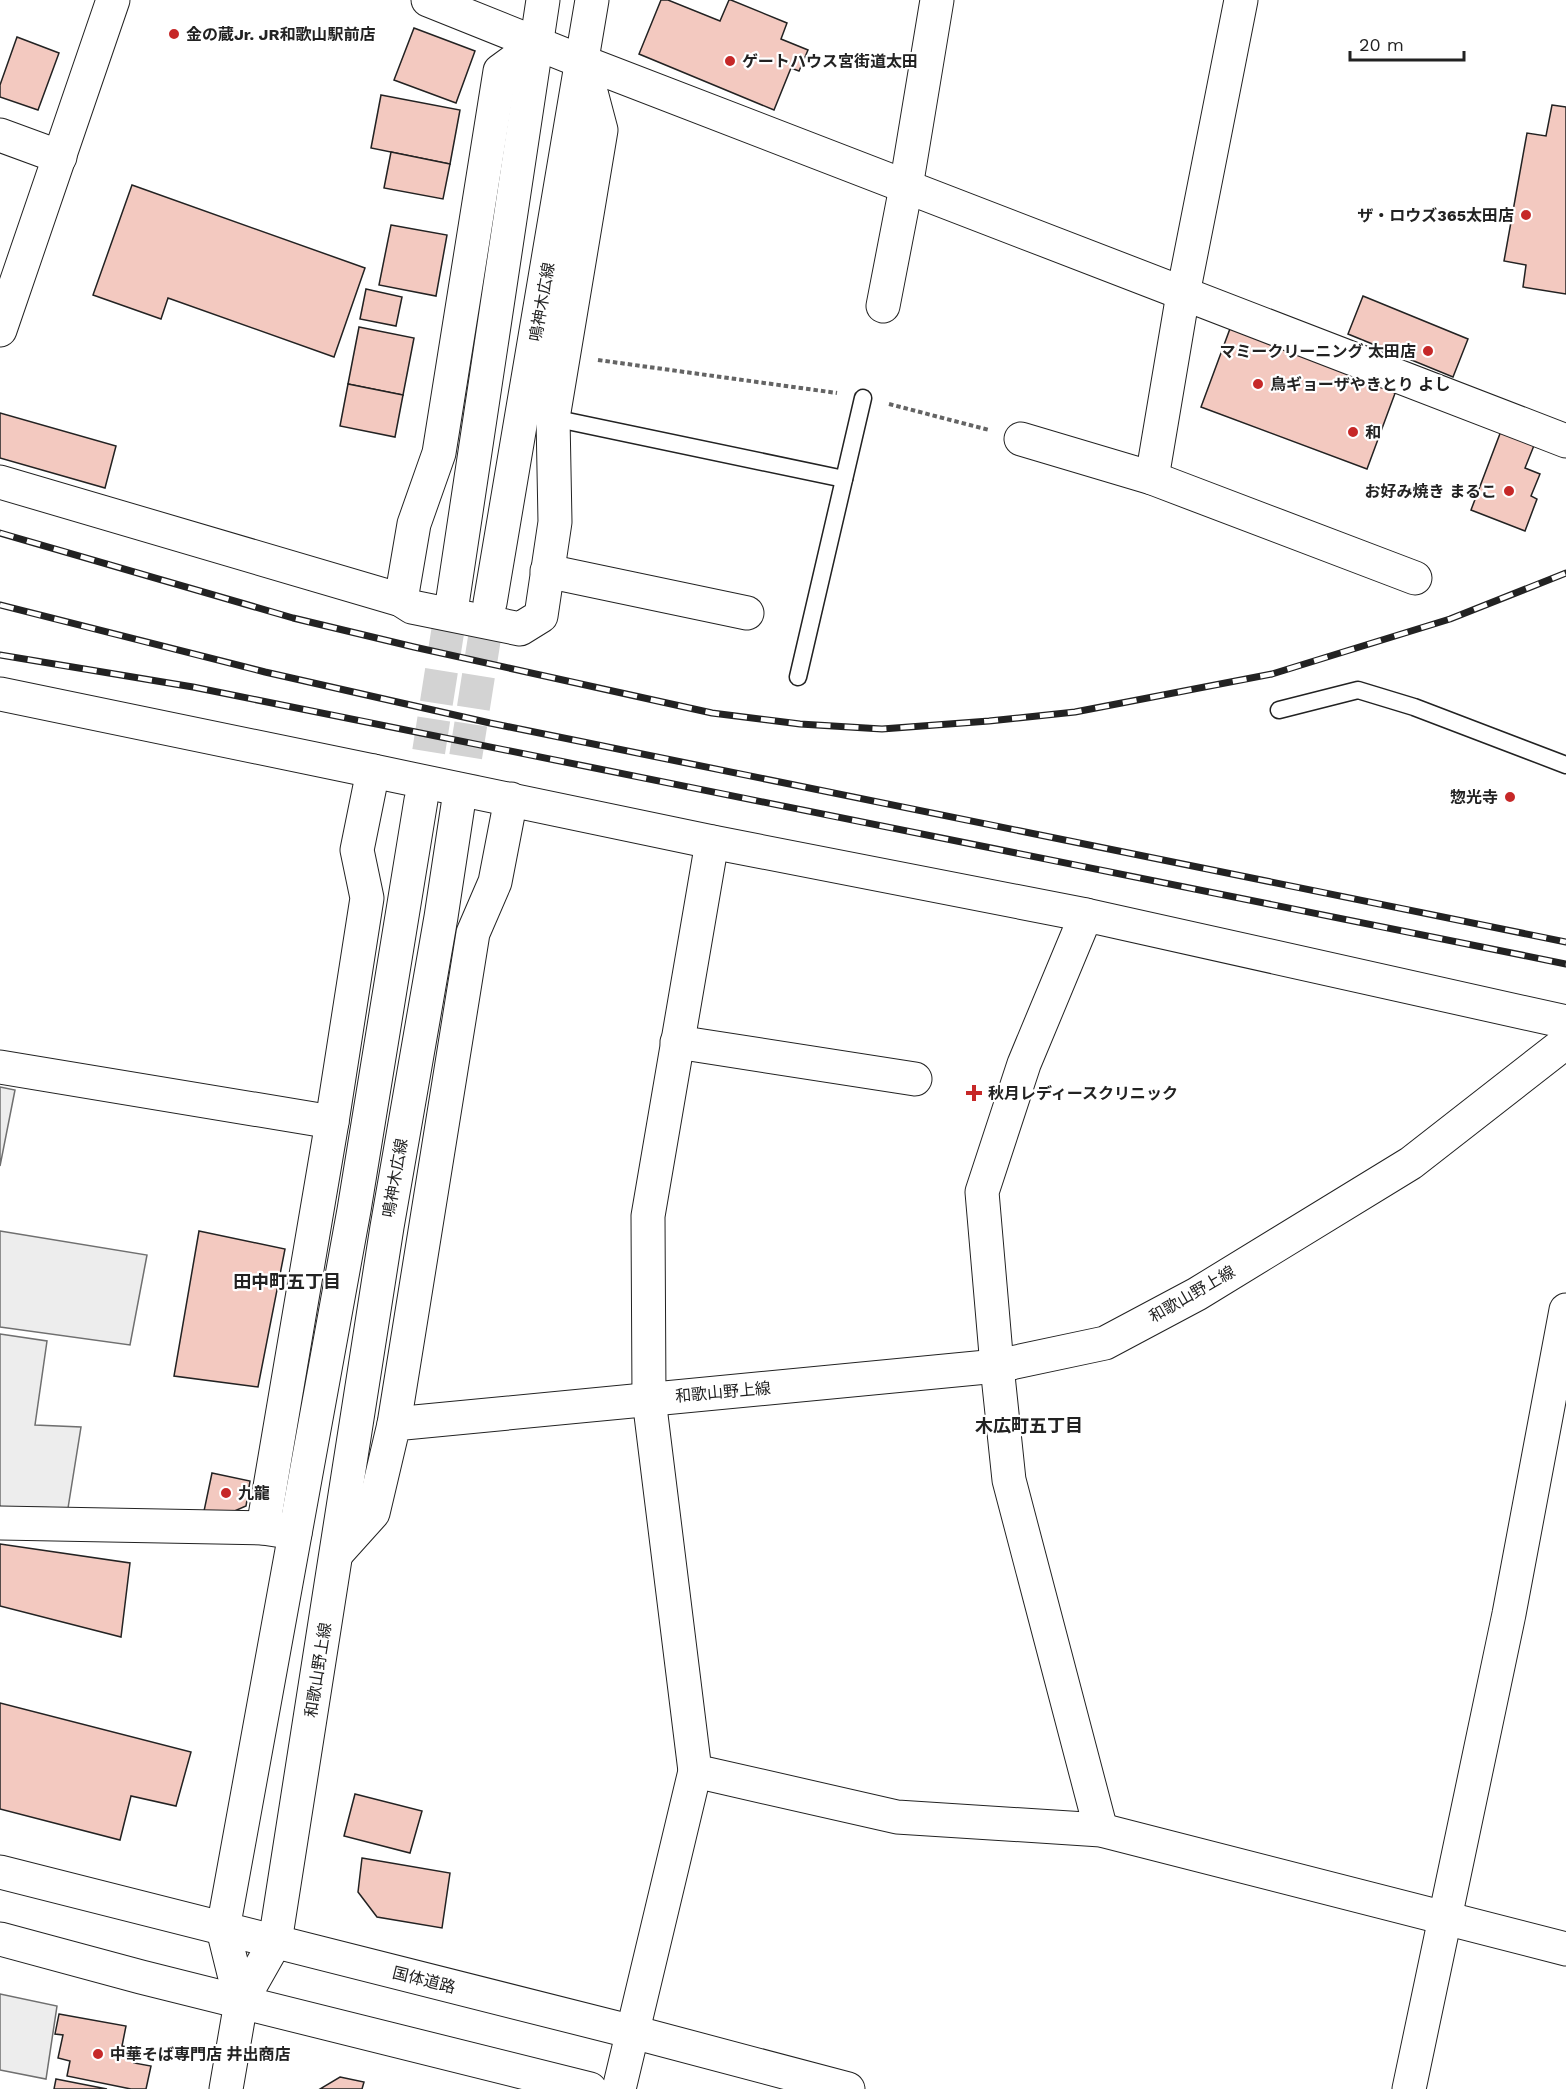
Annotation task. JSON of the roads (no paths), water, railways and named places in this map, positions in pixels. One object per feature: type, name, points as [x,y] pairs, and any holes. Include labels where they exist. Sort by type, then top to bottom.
[{"type":"street","points":[[0,330],[113,0]]},
{"type":"street","points":[[428,0],[583,62],[1566,441]]},
{"type":"street","points":[[453,598],[543,0]]},
{"type":"street","name":"鳴神木広線","points":[[490,603],[592,0]]},
{"type":"street","points":[[883,306],[906,187],[937,0]]},
{"type":"street","points":[[1152,478],[1183,294],[1240,0]]},
{"type":"street","points":[[401,600],[414,524],[439,453],[500,71],[537,44]]},
{"type":"street","points":[[0,482],[401,600],[412,608],[520,629],[541,616],[555,522],[553,418],[602,130],[583,62]]},
{"type":"street","points":[[0,135],[60,157]]},
{"type":"street","points":[[1021,439],[1152,478],[1415,578]]},
{"type":"street","points":[[547,570],[747,613]]},
{"type":"street","points":[[0,694],[712,842],[1086,915],[1566,1022]]},
{"type":"street","points":[[263,1528],[332,1122],[367,898],[357,850],[372,771]]},
{"type":"street","points":[[337,1553],[373,1513],[394,1424],[473,933],[495,882],[511,799]]},
{"type":"street","points":[[0,1523],[263,1528],[295,1533],[354,1210],[421,800]]},
{"type":"street","name":"鳴神木広線","points":[[337,1553],[387,1227],[441,917],[458,805]]},
{"type":"street","points":[[619,2089],[695,1772],[649,1399],[648,1216],[712,842]]},
{"type":"street","points":[[1086,915],[1024,1064],[982,1192],[1009,1480],[1101,1830]]},
{"type":"street","points":[[677,1042],[915,1079]]},
{"type":"street","name":"和歌山野上線","points":[[394,1424],[997,1366],[1105,1343],[1197,1294],[1411,1163],[1566,1042]]},
{"type":"street","points":[[0,1067],[332,1122]]},
{"type":"street","points":[[1409,2089],[1509,1614],[1566,1310]]},
{"type":"street","name":"和歌山野上線","points":[[241,2002],[223,1929],[295,1533]]},
{"type":"street","name":"和歌山野上線","points":[[226,2089],[241,2002],[275,1942],[337,1553]]},
{"type":"street","points":[[695,1772],[897,1817],[1101,1830],[1566,1949]]},
{"type":"street","name":"国体道路","points":[[0,1872],[633,2032],[848,2089]]},
{"type":"street","points":[[0,1939],[241,2002],[526,2081],[590,2089]]},
{"type":"lane","points":[[798,677],[863,398]]},
{"type":"lane","points":[[553,418],[844,479]]},
{"type":"lane","points":[[1279,710],[1358,690],[1414,707],[1566,765]]},
{"type":"tunnel","points":[[421,800],[453,598]]},
{"type":"tunnel","points":[[458,805],[490,603]]},
{"type":"railway","points":[[0,533],[293,618],[414,647],[712,713],[800,724],[882,729],[1075,712],[1272,674],[1450,619],[1566,573]]},
{"type":"railway","points":[[0,605],[265,672],[490,723],[1566,942]]},
{"type":"railway","points":[[0,655],[193,687],[1566,964]]},
{"type":"place","name":"金の蔵Jr. JR和歌山駅前店","points":[[174,34]]},
{"type":"place","name":"ゲートハウス宮街道太田","points":[[730,61]]},
{"type":"place","name":"ザ・ロウズ365太田店","points":[[1526,215]]},
{"type":"place","name":"マミークリーニング 太田店","points":[[1428,351]]},
{"type":"place","name":"鳥ギョーザやきとり よし","points":[[1258,384]]},
{"type":"place","name":"和","points":[[1353,432]]},
{"type":"place","name":"お好み焼き まるこ","points":[[1509,491]]},
{"type":"place","name":"惣光寺","points":[[1510,797]]},
{"type":"place","name":"秋月レディースクリニック","points":[[974,1093]]},
{"type":"place","name":"九龍","points":[[226,1493]]},
{"type":"place","name":"中華そば専門店 井出商店","points":[[98,2054]]},
{"type":"district","name":"田中町五丁目","points":[[287,1281]]},
{"type":"district","name":"木広町五丁目","points":[[1029,1425]]}]
